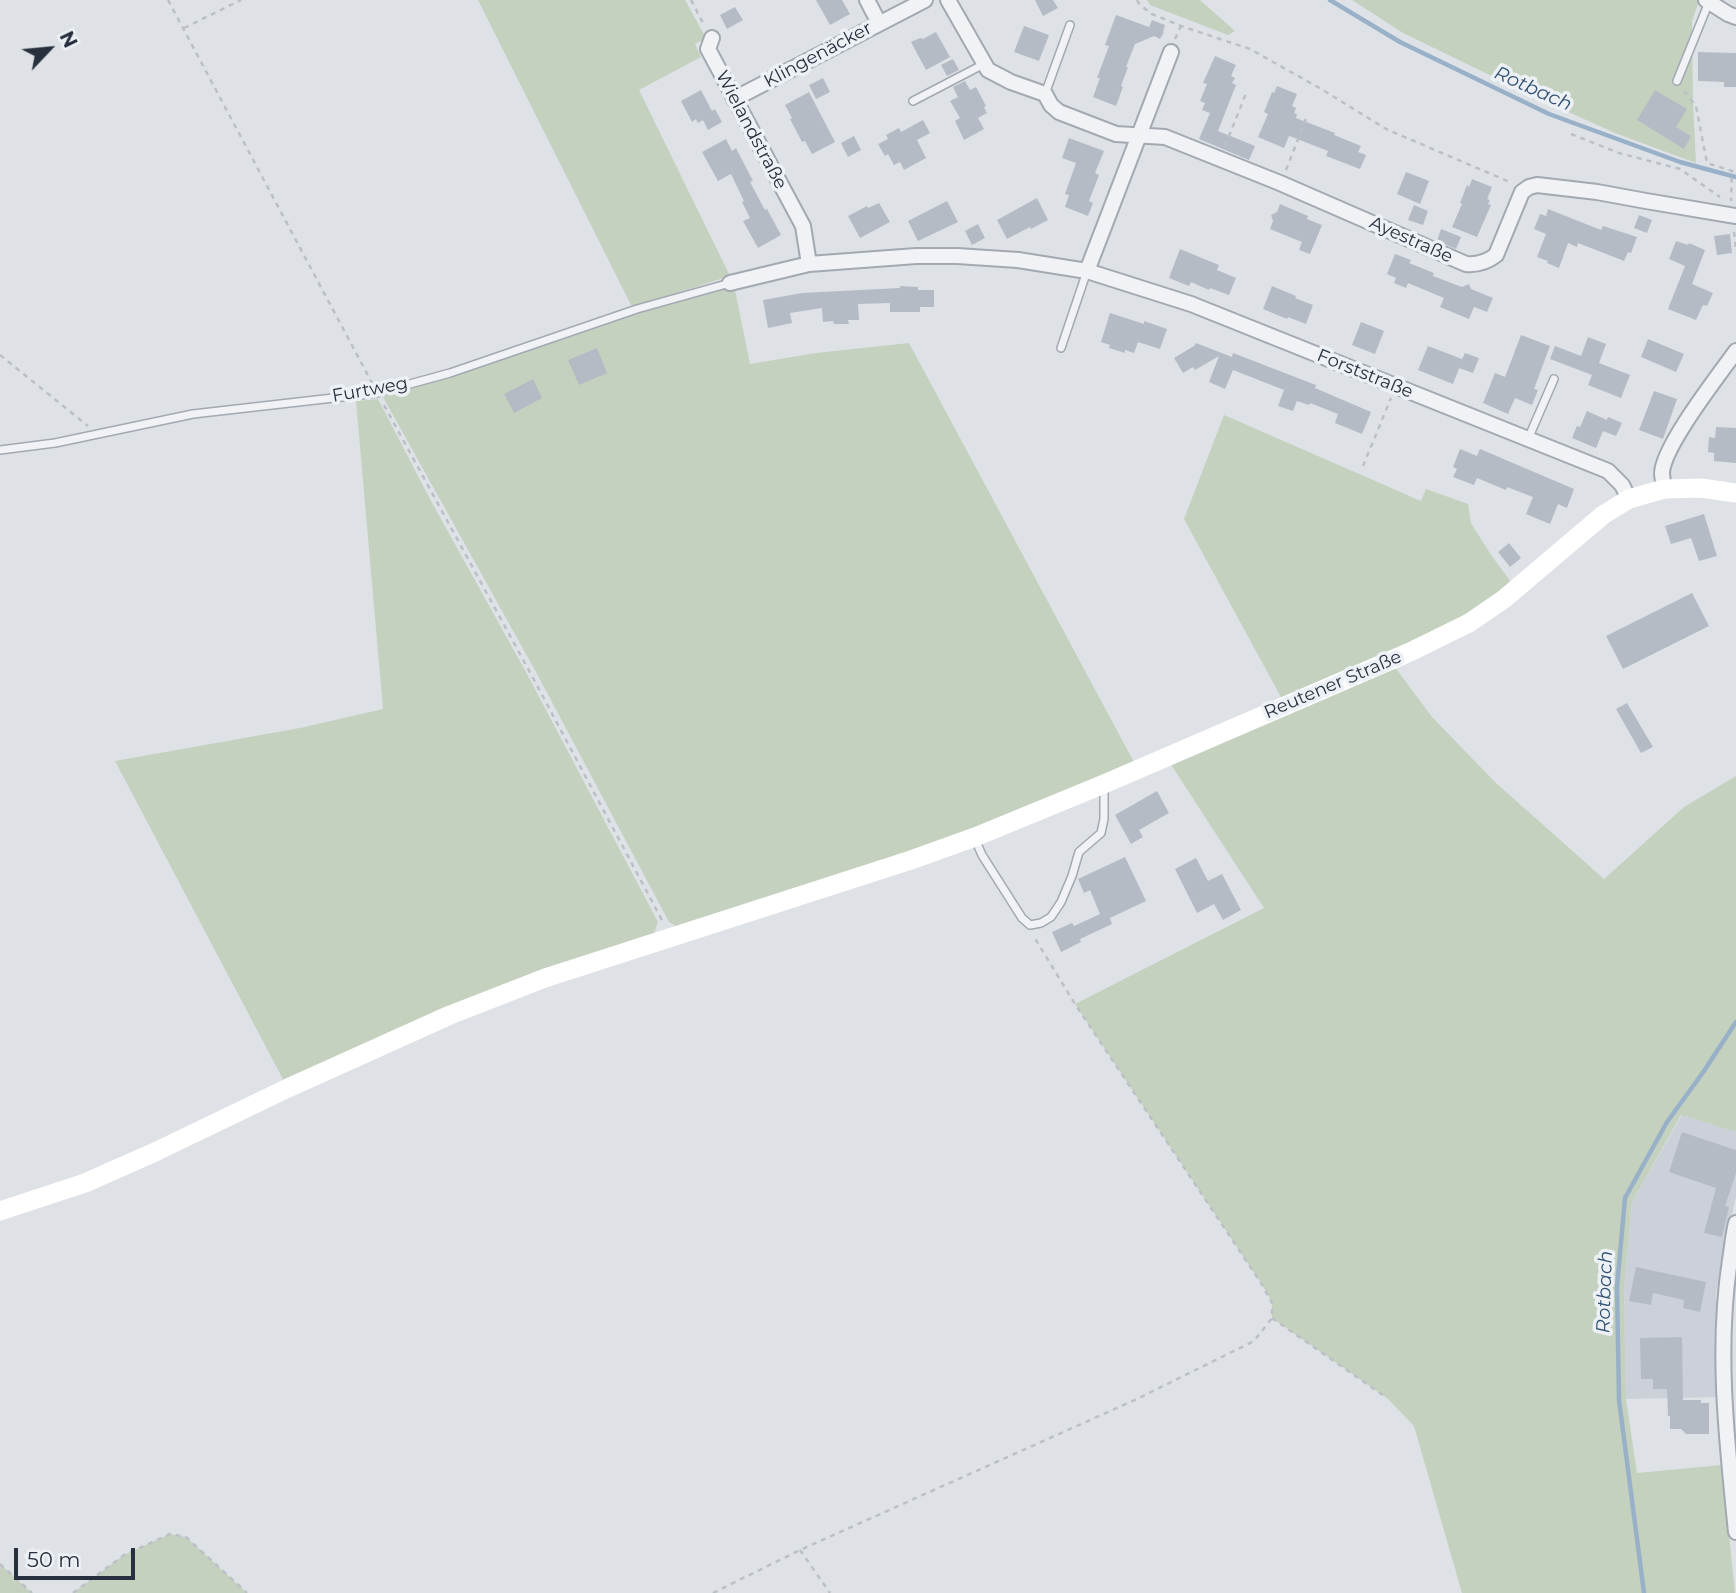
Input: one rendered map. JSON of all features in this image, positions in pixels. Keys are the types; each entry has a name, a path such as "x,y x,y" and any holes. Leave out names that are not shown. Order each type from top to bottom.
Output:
{"street":[{"name":"Klingenäcker","path":"734,99 879,23 867,0"},
{"path":"879,23 925,0"},
{"name":"Ayestraße","path":"948,0 984,64 993,73 1011,82 1045,94 1051,105 1059,111 1116,134 1165,137 1280,183 1466,264 1475,265 1496,254 1522,192"},
{"path":"1707,1 1736,17"},
{"name":"Wielandstraße","path":"712,38 708,49 803,226 809,264"},
{"path":"1087,271 1171,52"},
{"path":"1522,192 1537,185 1597,191 1646,201 1734,210"},
{"name":"Forststraße","path":"730,283 809,264 875,258 957,256 1018,260 1087,271 1191,304 1608,471 1622,485 1629,499"},
{"path":"1664,489 1662,473 1669,451 1736,351"},
{"name":"Reutener Straße","path":"0,1212 85,1183 450,1015 545,978 975,837 1410,652 1469,623 1513,592 1603,515 1629,499 1664,489 1701,488 1736,493"},
{"path":"1736,1223 1732,1272 1724,1296 1722,1350 1736,1532"}],"lane":[{"path":"1677,81 1707,1"},
{"path":"1045,94 1070,25"},
{"path":"913,101 984,64"},
{"path":"1061,348 1087,271"},
{"name":"Furtweg","path":"0,450 55,443 193,414 377,393 450,373 637,309 730,283"},
{"path":"1528,439 1553,379"},
{"path":"975,837 982,855 1022,918 1030,925 1041,923 1051,917 1061,902 1079,852 1101,833 1104,819 1104,784"}],"path":[{"path":"168,0 671,938"},
{"path":"183,28 241,0"},
{"path":"691,0 712,38"},
{"path":"1137,0 1152,14 1250,49 1386,129 1513,183 1522,192"},
{"path":"1177,36 1181,26"},
{"path":"1677,81 1696,106 1707,163 1732,171 1731,199"},
{"path":"1219,159 1247,91"},
{"path":"1289,163 1306,119"},
{"path":"1571,134 1619,153 1681,169 1734,210"},
{"path":"1733,231 1736,250"},
{"path":"0,355 98,434"},
{"path":"1363,466 1387,410"},
{"path":"713,1593 800,1550 1137,1399 1254,1340 1272,1318 1272,1303 1261,1283 1075,1004 1034,937 1030,925"},
{"path":"1272,1318 1387,1398"},
{"path":"73,1593 124,1555 170,1534 186,1537 247,1593"},
{"path":"800,1550 830,1593"},
{"path":"0,1564 32,1593"}],"shaded area":[{"path":"1682,1115 1736,1132 1736,1197 1716,1294 1719,1397 1626,1399 1624,1288 1632,1202"}],"green space":[{"path":"478,0 685,0 706,38 695,44 701,57 639,90 730,276 632,307"},
{"path":"1147,0 1200,0 1235,31 1228,35 1150,5"},
{"path":"1352,0 1698,0 1692,21 1696,163 1615,133 1535,97 1403,33"},
{"path":"734,285 750,364 816,353 909,343 1135,764 909,854 678,927 669,922 536,672 383,397 635,314"},
{"path":"378,399 658,922 653,936 285,1083 115,761 300,728 383,709 356,401"},
{"path":"1224,415 1421,501 1426,489 1468,504 1471,523 1511,582 1458,619 1430,634 1282,699 1184,519"},
{"path":"1394,666 1432,717 1496,783 1604,879 1684,807 1736,776 1736,1132 1681,1115 1632,1202 1624,1288 1626,1399 1637,1473 1722,1465 1735,1593 1462,1593 1414,1426 1387,1398 1272,1318 1272,1302 1261,1283 1075,1004 1264,908 1170,763"},
{"path":"170,1534 186,1537 247,1593 73,1593 124,1555"},
{"path":"0,1564 32,1593 0,1593"}],"building":[{"path":"816,0 842,0 850,14 830,25"},
{"path":"1035,0 1053,0 1058,8 1043,16"},
{"path":"735,7 743,20 727,29 720,15"},
{"path":"1116,15 1149,27 1152,20 1165,25 1160,39 1154,36 1135,44 1116,106 1093,97 1109,46 1105,45"},
{"path":"1024,26 1049,35 1039,61 1014,52"},
{"path":"936,32 950,57 926,70 911,42"},
{"path":"1698,52 1736,53 1736,87 1724,87 1724,82 1698,81"},
{"path":"1215,56 1236,65 1231,76 1235,78 1232,83 1236,85 1218,131 1255,146 1249,160 1199,139 1210,113 1202,110 1205,103 1200,101 1207,84 1203,83"},
{"path":"953,59 959,70 947,76 941,65"},
{"path":"823,78 830,92 816,99 809,85"},
{"path":"965,81 970,90 976,87 987,113 978,118 984,129 964,140 955,121 960,118 950,101 958,97 953,87"},
{"path":"1277,86 1297,94 1292,106 1296,108 1296,118 1361,146 1358,152 1366,155 1360,169 1326,156 1328,151 1289,136 1284,148 1258,137 1268,114 1264,112"},
{"path":"701,90 712,111 715,109 722,122 708,130 703,120 698,123 696,119 692,122 681,101"},
{"path":"1655,90 1687,109 1676,127 1691,136 1684,149 1637,120"},
{"path":"809,92 835,142 812,154 805,141 802,142 785,105"},
{"path":"923,120 930,133 917,140 926,158 904,170 900,162 894,165 878,144 888,139 886,135 899,128 901,132"},
{"path":"854,136 861,150 848,157 841,143"},
{"path":"1069,138 1104,151 1095,173 1099,175 1089,201 1093,203 1088,216 1065,207 1069,195 1065,194 1076,163 1062,158"},
{"path":"726,139 732,151 736,148 753,181 750,182 781,235 758,248 743,221 750,218 731,174 718,181 702,152"},
{"path":"1406,172 1429,181 1420,204 1397,194"},
{"path":"1472,179 1492,187 1487,199 1491,205 1477,237 1452,227 1467,185 1469,187"},
{"path":"1037,198 1048,220 1007,239 997,220"},
{"path":"947,201 958,222 918,241 908,221"},
{"path":"879,203 890,222 860,238 848,216"},
{"path":"1280,204 1322,225 1310,254 1299,250 1302,242 1270,229 1273,221 1271,215 1277,212"},
{"path":"1414,205 1428,211 1423,225 1408,220"},
{"path":"1548,209 1601,230 1603,226 1637,237 1631,253 1628,252 1624,261 1578,243 1577,247 1568,243 1559,268 1547,263 1548,261 1537,257 1546,234 1534,229 1540,214 1546,216"},
{"path":"1639,215 1652,220 1647,233 1634,228"},
{"path":"978,224 985,238 972,245 965,231"},
{"path":"1441,229 1461,237 1456,249 1437,241"},
{"path":"1730,234 1732,253 1717,255 1714,236"},
{"path":"1676,241 1705,250 1692,284 1713,293 1696,320 1668,309 1685,266 1669,259"},
{"path":"1180,249 1219,265 1217,270 1236,278 1229,295 1191,282 1189,286 1169,278"},
{"path":"1395,254 1434,273 1433,276 1462,287 1469,284 1471,289 1493,298 1487,312 1474,307 1469,319 1440,307 1444,298 1408,283 1406,288 1394,283 1396,278 1387,274"},
{"path":"900,286 934,290 934,307 920,307 920,312 890,312 890,303 858,304 859,320 848,320 849,324 823,322 822,308 790,313 792,323 768,328 763,300 802,293"},
{"path":"1272,286 1313,305 1306,324 1263,309"},
{"path":"1110,313 1167,329 1160,349 1138,342 1134,353 1109,348 1110,345 1101,342"},
{"path":"1361,322 1384,331 1375,354 1352,345"},
{"path":"1521,335 1550,346 1534,389 1538,390 1532,405 1515,398 1508,414 1483,403 1495,373 1505,377"},
{"path":"1588,337 1606,344 1599,363 1630,375 1621,398 1588,385 1592,375 1550,359 1555,346 1581,356"},
{"path":"1648,339 1684,354 1676,372 1641,357"},
{"path":"1196,343 1232,357 1233,353 1316,385 1315,388 1371,412 1362,434 1335,423 1338,414 1310,403 1309,405 1297,401 1293,411 1278,406 1284,390 1233,370 1225,389 1209,382 1219,356 1195,370 1193,367 1183,373 1174,358"},
{"path":"1428,346 1462,359 1465,353 1479,358 1473,373 1459,368 1453,384 1418,370"},
{"path":"597,348 607,373 579,385 568,360"},
{"path":"533,379 542,398 514,413 504,394"},
{"path":"1654,391 1677,399 1663,439 1639,430"},
{"path":"1587,411 1622,423 1616,436 1603,431 1596,448 1572,438"},
{"path":"1716,427 1736,428 1736,463 1714,461 1714,453 1708,452 1709,437 1715,438"},
{"path":"1460,449 1477,456 1480,449 1574,489 1567,508 1558,504 1550,524 1526,514 1533,497 1477,478 1474,485 1453,477 1457,469 1453,467"},
{"path":"1704,514 1717,556 1699,561 1691,538 1671,544 1665,526"},
{"path":"1509,543 1521,558 1510,567 1498,552"},
{"path":"1692,593 1709,626 1623,669 1606,636"},
{"path":"1627,703 1653,747 1641,753 1616,709"},
{"path":"1157,791 1169,813 1139,830 1143,837 1131,844 1115,815"},
{"path":"1125,857 1146,901 1110,918 1112,924 1080,939 1081,942 1061,952 1052,932 1072,923 1074,926 1100,914 1090,890 1084,893 1078,879"},
{"path":"1196,858 1208,881 1222,874 1241,910 1223,920 1214,904 1197,913 1175,869"},
{"path":"1682,1132 1736,1150 1736,1173 1725,1206 1729,1207 1722,1237 1704,1233 1716,1188 1669,1172"},
{"path":"1636,1267 1706,1282 1700,1312 1683,1308 1684,1300 1653,1293 1651,1305 1629,1301"},
{"path":"1682,1337 1683,1400 1709,1403 1709,1434 1686,1434 1681,1429 1670,1429 1667,1389 1653,1389 1653,1379 1641,1379 1640,1338"}],"waterway":[{"name":"Rotbach","path":"1330,0 1400,42 1549,114 1680,162 1736,177"},
{"name":"Rotbach","path":"1644,1593 1619,1400 1617,1287 1625,1198 1667,1122 1736,1022"}]}
